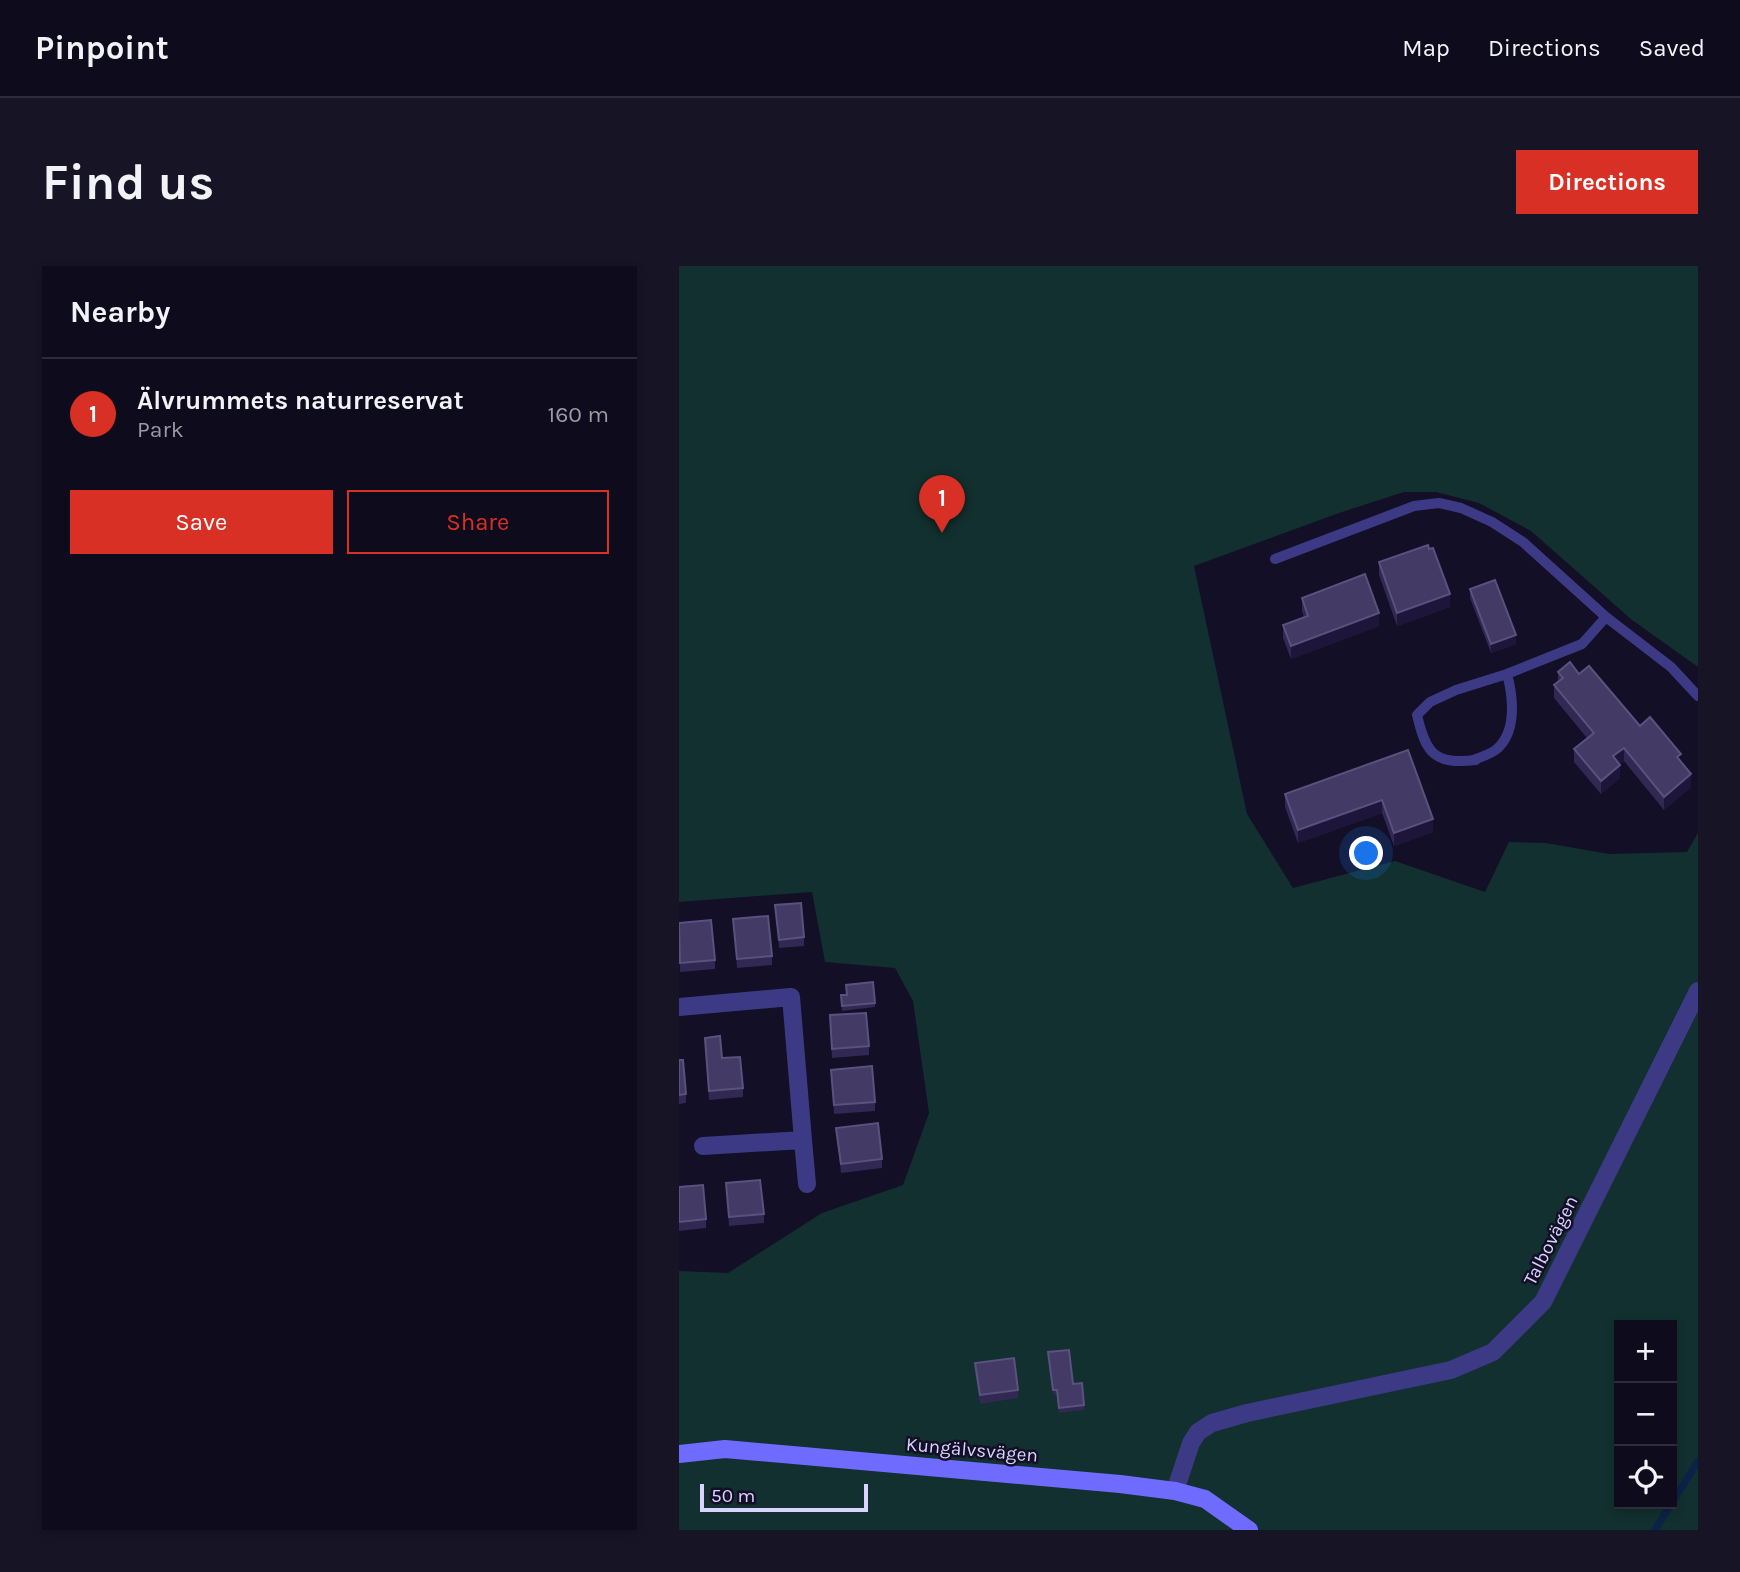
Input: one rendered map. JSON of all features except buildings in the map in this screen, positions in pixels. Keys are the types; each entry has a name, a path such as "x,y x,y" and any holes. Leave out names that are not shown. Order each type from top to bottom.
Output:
{"street":[{"name":"Talbovägen","path":"1175,1491 1191,1443 1198,1432 1212,1423 1247,1413 1451,1370 1493,1352 1543,1302 1698,991"},
{"path":"679,1007 791,997 807,1184"},
{"path":"703,1146 803,1140"},
{"name":"Kungälvsvägen","path":"679,1454 725,1449 1120,1483 1175,1491 1205,1499 1249,1530"}],"lane":[{"path":"1275,559 1414,506 1439,503 1461,508 1492,522 1523,542 1606,617 1671,667 1698,696"},
{"path":"1507,674 1513,707 1507,733 1499,748 1475,760 1456,763 1436,756 1423,740 1417,715 1430,702 1582,644 1606,617"}],"green space":[{"path":"679,266 1698,266 1698,667 1632,620 1531,531 1479,503 1436,492 1404,492 1194,566 1247,814 1293,888 1395,861 1485,892 1509,842 1546,843 1609,854 1687,852 1698,833 1698,1530 679,1530 679,1271 728,1273 822,1213 903,1185 929,1113 913,1001 895,968 825,962 812,892 679,902"}],"waterway":[{"path":"1677,1495 1698,1461"},
{"path":"1655,1530 1668,1509"}],"place":[{"name":"Älvrummets naturreservat","path":"942,533"}]}
